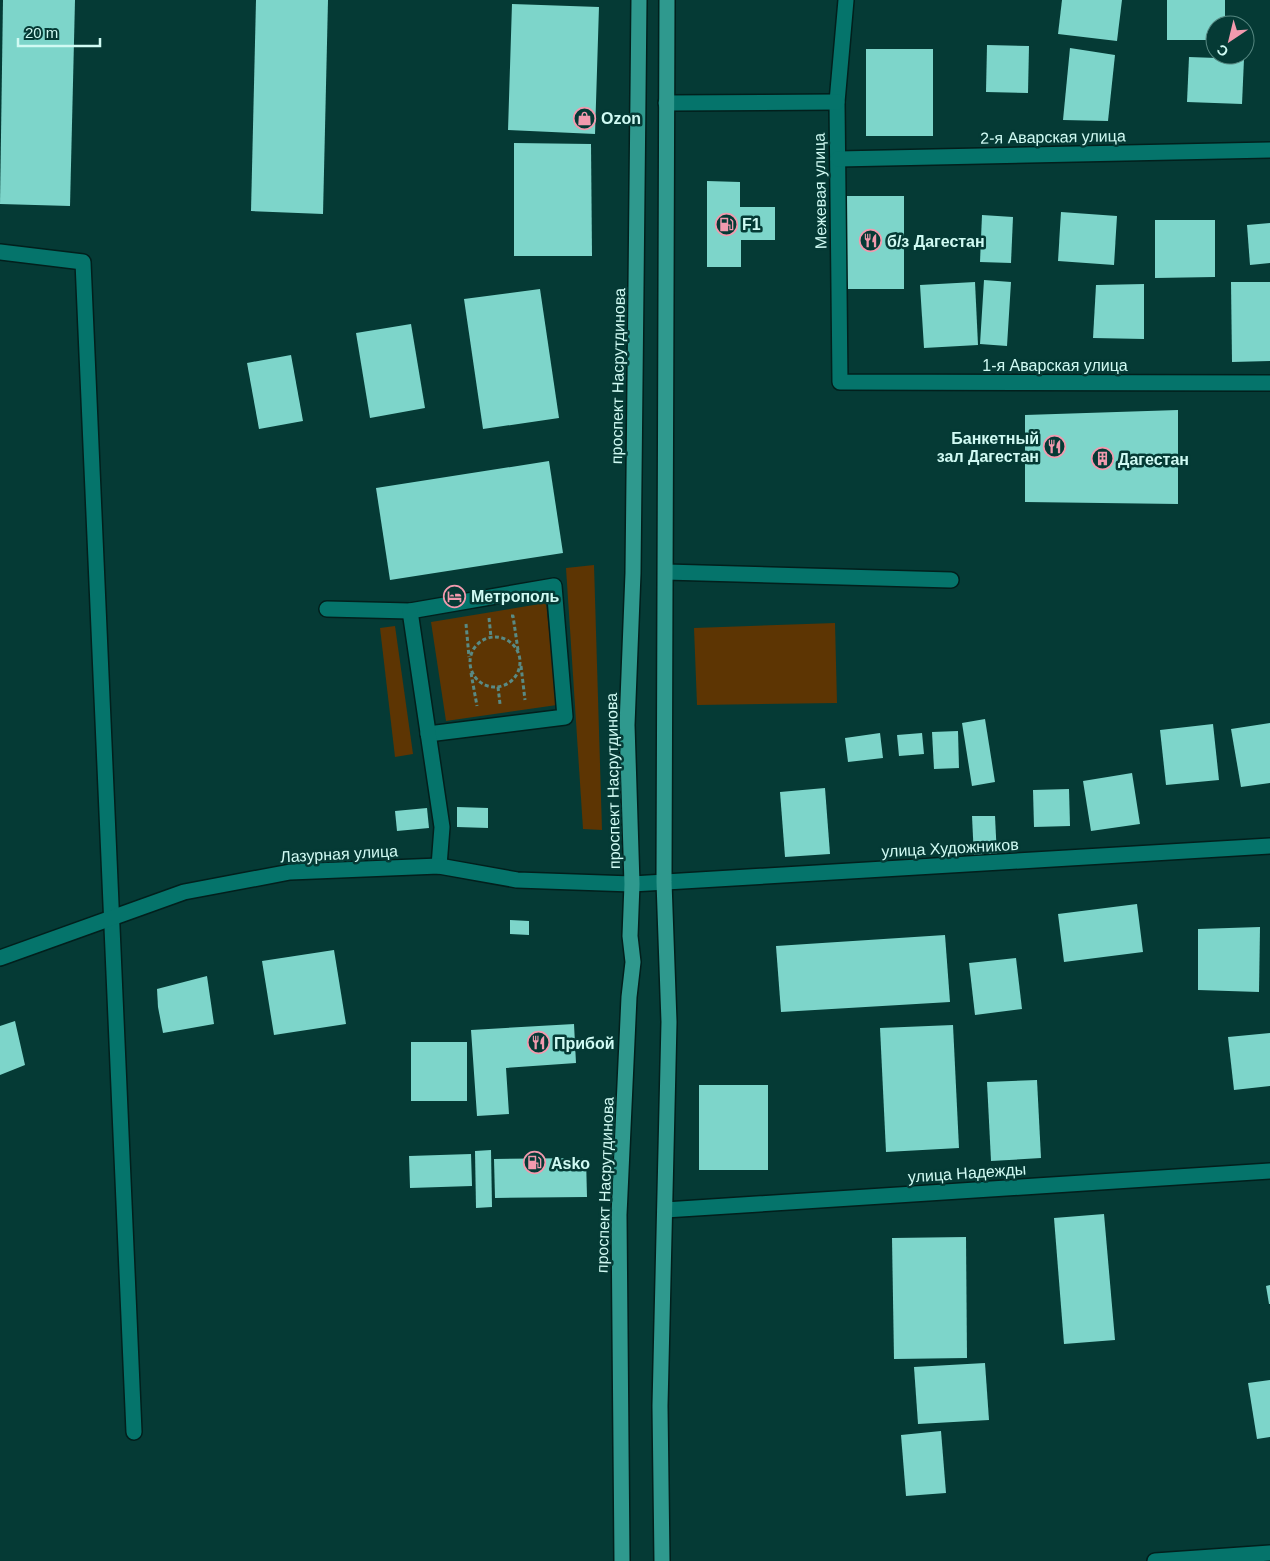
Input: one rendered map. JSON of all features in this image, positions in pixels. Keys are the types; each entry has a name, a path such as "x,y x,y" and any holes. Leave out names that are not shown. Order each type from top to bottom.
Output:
{"main road":[{"name":"проспект Насрутдинова","path":"622,1561 619,1215 632,962 630,936 632,884 627,725 633,573 639,0"},
{"path":"662,1561 660,1406 669,1022 664,882 667,0"}],"street":[{"name":"Межевая улица","path":"840,382 837,102 846,0"},
{"path":"666,103 837,102"},
{"name":"2-я Аварская улица","path":"838,159 1270,150"},
{"path":"0,252 83,262 134,1432"},
{"name":"1-я Аварская улица","path":"840,382 1270,383"},
{"path":"666,572 951,580"},
{"path":"327,609 410,611 554,586 565,716 428,734"},
{"path":"410,611 442,827 439,866"},
{"name":"улица Художников","path":"632,884 1270,846"},
{"name":"Лазурная улица","path":"0,958 184,892 290,872 439,866 517,880 632,884"},
{"name":"улица Надежды","path":"666,1210 1270,1171"},
{"path":"1155,1561 1203,1560 1270,1553"}],"path":[{"path":"505,617 513,616 521,662 525,704"},
{"path":"481,620 497,618"},
{"path":"473,622 465,624 478,710"},
{"path":"470,659 473,649 479,642 497,636 506,639 514,645 519,653"},
{"path":"471,670 476,679 485,686 495,688 506,685 514,680 519,672 521,662"}],"shaded area":[{"path":"594,565 602,830 583,829 566,568"},
{"path":"546,603 557,705 446,721 431,622"},
{"path":"835,623 837,703 697,705 694,628"},
{"path":"395,626 413,754 395,757 380,628"}],"building":[{"path":"3,0 75,0 70,206 0,204"},
{"path":"256,0 328,0 323,214 251,211"},
{"path":"1062,0 1122,0 1117,41 1058,34"},
{"path":"1167,0 1225,0 1225,15 1205,15 1205,40 1167,40"},
{"path":"512,4 599,7 595,134 508,130"},
{"path":"987,45 1029,46 1028,93 986,92"},
{"path":"1070,48 1115,55 1108,121 1063,120"},
{"path":"866,49 933,49 933,136 866,136"},
{"path":"1189,57 1205,58 1205,65 1244,65 1242,104 1187,102"},
{"path":"514,143 591,144 592,256 514,256"},
{"path":"707,181 740,182 740,207 775,207 775,240 741,240 741,267 707,267"},
{"path":"846,196 904,196 904,289 846,289"},
{"path":"1061,212 1117,216 1114,265 1058,261"},
{"path":"982,215 1013,217 1011,263 980,262"},
{"path":"1155,220 1215,220 1215,277 1155,278"},
{"path":"1270,223 1270,263 1250,265 1247,225"},
{"path":"984,280 1011,282 1007,346 980,344"},
{"path":"975,282 978,345 924,348 920,285"},
{"path":"1231,282 1270,282 1270,361 1232,362"},
{"path":"1144,284 1144,339 1093,338 1096,285"},
{"path":"540,289 559,418 483,429 464,299"},
{"path":"411,324 425,408 370,418 356,333"},
{"path":"291,355 303,421 259,429 247,363"},
{"name":"Дагестан","path":"1178,410 1178,504 1025,502 1025,415"},
{"path":"549,461 563,553 390,580 376,488"},
{"path":"985,719 995,782 972,786 962,723"},
{"path":"1270,723 1270,783 1241,787 1231,729"},
{"path":"1213,724 1219,780 1166,785 1160,730"},
{"path":"958,731 959,768 934,769 932,732"},
{"path":"880,733 883,758 848,762 845,738"},
{"path":"922,733 924,754 899,756 897,735"},
{"path":"1132,773 1140,824 1091,831 1083,781"},
{"path":"825,788 830,854 785,857 780,792"},
{"path":"1069,789 1070,826 1034,827 1033,790"},
{"path":"457,807 488,808 488,828 457,827"},
{"path":"427,808 429,828 397,831 395,811"},
{"path":"972,816 995,816 997,857 974,858"},
{"path":"1137,904 1143,952 1064,962 1058,914"},
{"path":"510,920 529,921 529,935 510,934"},
{"path":"1260,927 1259,992 1198,990 1198,929"},
{"path":"945,935 950,1002 781,1012 776,946"},
{"path":"334,950 346,1024 274,1035 262,961"},
{"path":"1016,958 1022,1009 975,1015 969,963"},
{"path":"207,976 214,1024 163,1033 157,989"},
{"path":"15,1021 25,1065 0,1075 0,1026"},
{"path":"574,1024 576,1063 506,1068 509,1114 477,1116 471,1030"},
{"path":"953,1025 959,1148 886,1152 880,1028"},
{"path":"1270,1033 1270,1086 1234,1090 1228,1037"},
{"path":"411,1042 467,1042 467,1101 411,1101"},
{"path":"1037,1080 1041,1158 991,1161 987,1082"},
{"path":"699,1085 768,1085 768,1170 699,1170"},
{"path":"491,1150 492,1207 476,1208 475,1151"},
{"path":"471,1154 472,1186 410,1188 409,1156"},
{"path":"586,1158 587,1197 495,1198 494,1159"},
{"path":"1104,1214 1115,1340 1064,1344 1054,1218"},
{"path":"966,1237 967,1358 894,1359 892,1238"},
{"path":"1270,1285 1270,1304 1269,1304 1266,1286"},
{"path":"985,1363 989,1420 918,1424 914,1367"},
{"path":"1270,1380 1270,1437 1257,1439 1248,1383"},
{"path":"941,1431 946,1493 906,1496 901,1435"}],"place":[{"name":"Ozon","path":"585,118"},
{"name":"F1","path":"726,224"},
{"name":"б/з Дагестан","path":"871,241"},
{"name":"Банкетный зал Дагестан","path":"1055,447"},
{"name":"Дагестан","path":"1102,459"},
{"name":"Метрополь","path":"455,596"},
{"name":"Прибой","path":"538,1043"},
{"name":"Asko","path":"535,1163"}]}
